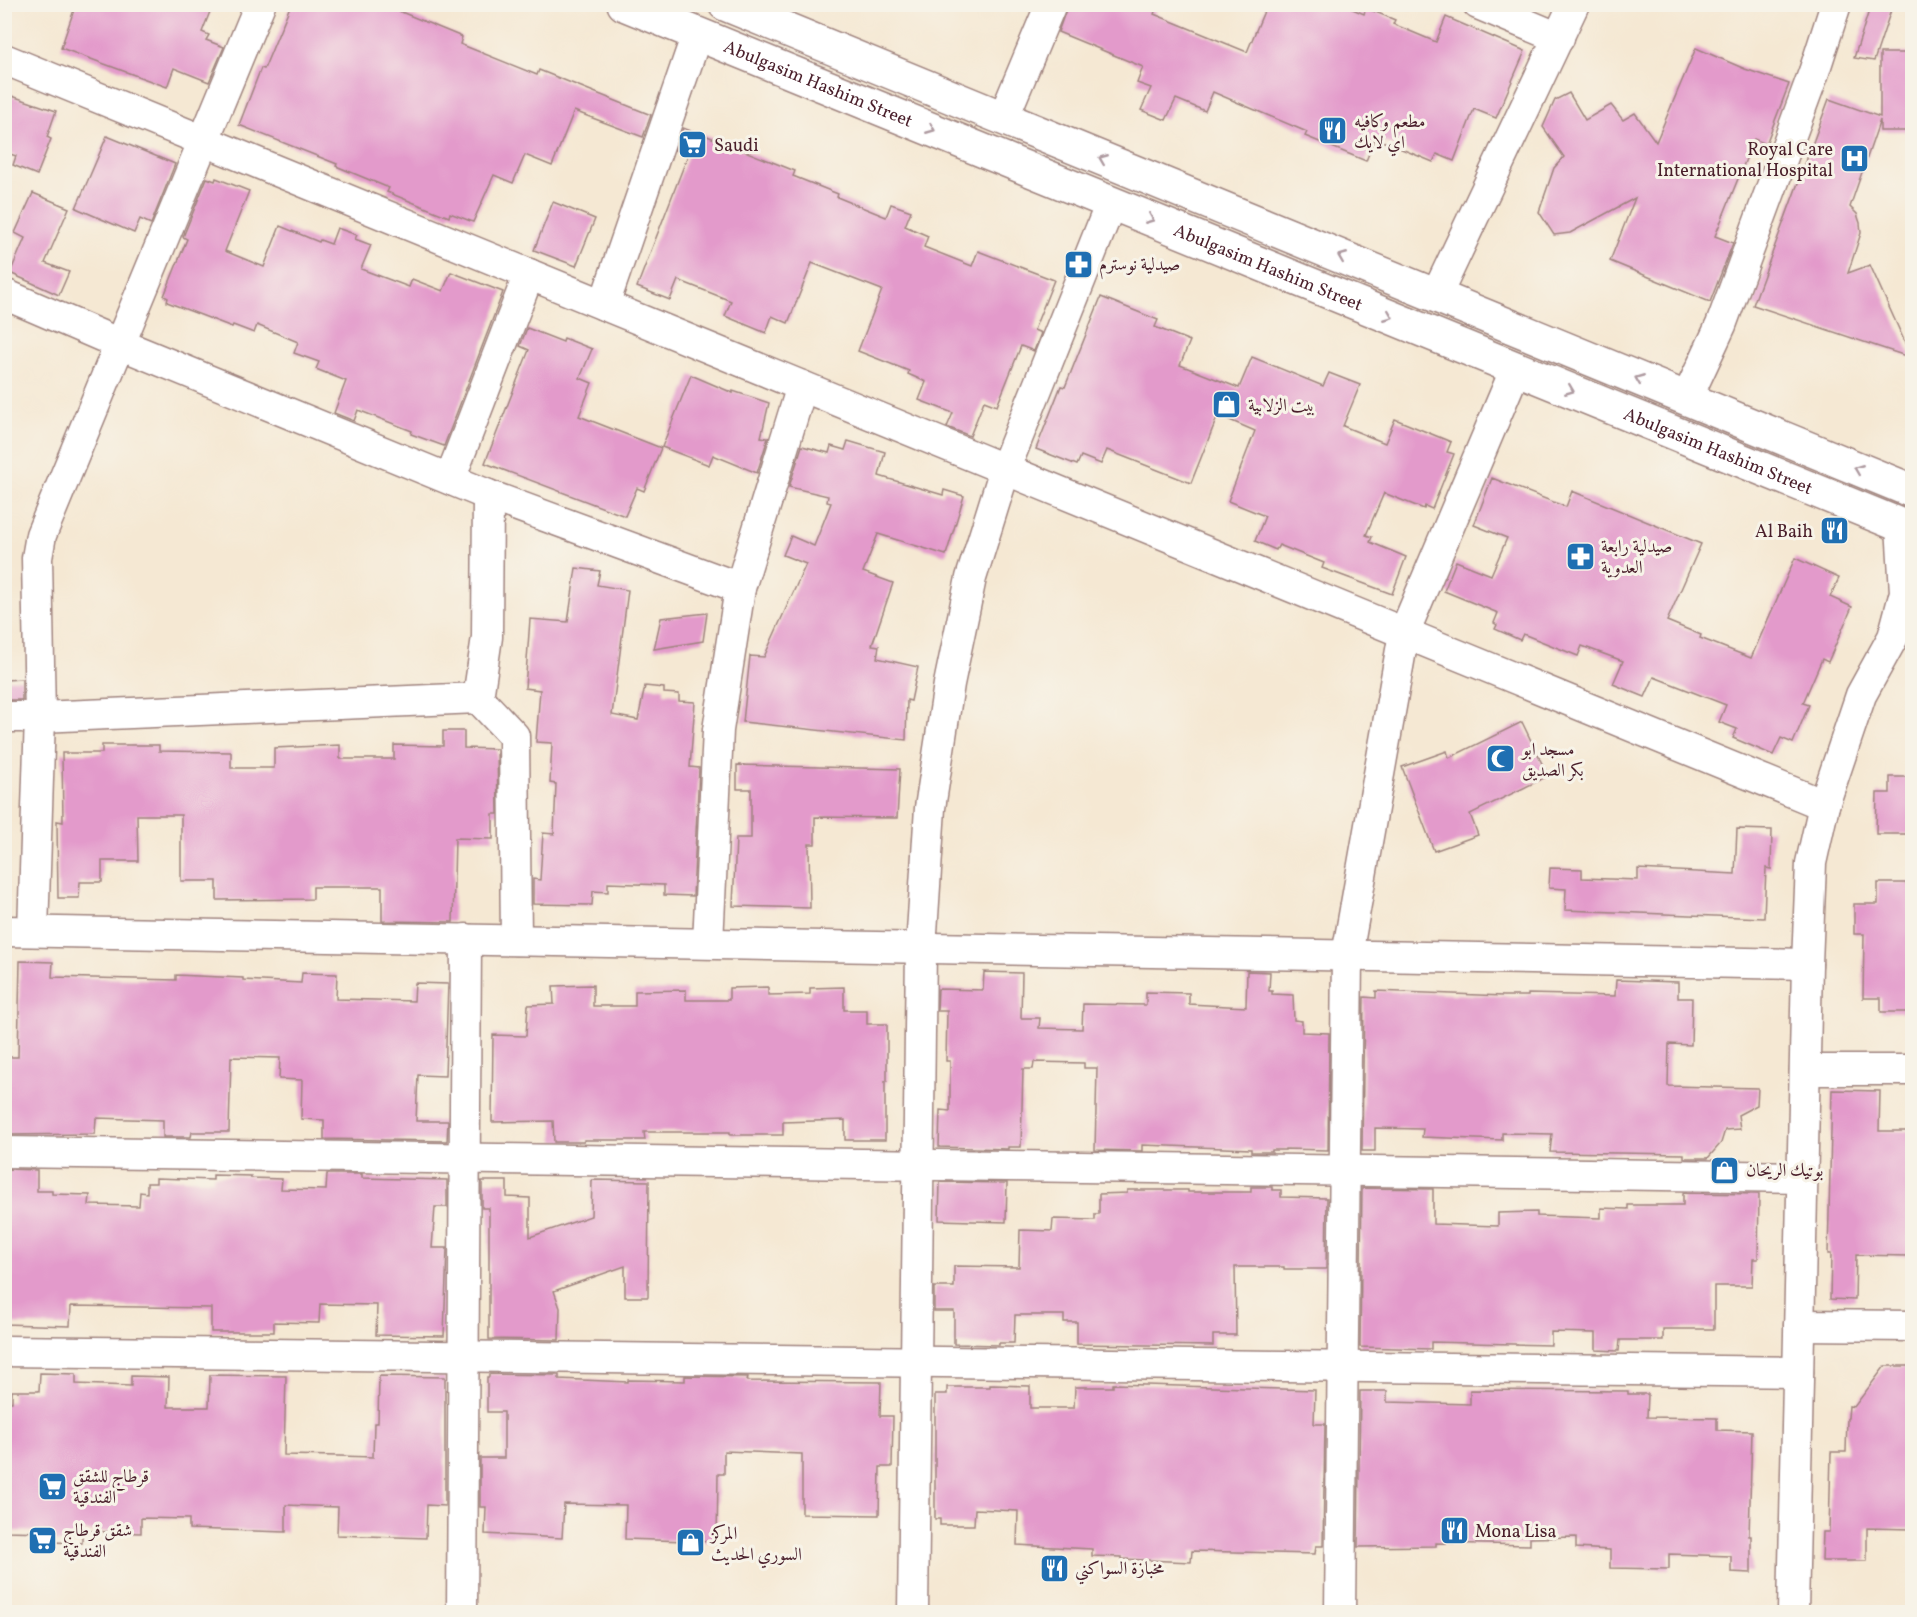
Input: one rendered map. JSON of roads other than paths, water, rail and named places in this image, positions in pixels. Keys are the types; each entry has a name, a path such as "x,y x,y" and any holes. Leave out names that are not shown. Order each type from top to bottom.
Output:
{"main road":[{"name":"Abulgasim Hashim Street","path":"624,4 1907,527"},
{"name":"Abulgasim Hashim Street","path":"725,4 1912,491"}],"street":[{"path":"260,4 41,535 37,558 40,717 19,931 1807,964"},
{"path":"1003,119 1051,4"},
{"path":"1478,4 1559,38"},
{"path":"1436,296 1574,4"},
{"path":"1687,398 1721,325 1814,72 1836,4"},
{"path":"604,305 697,34"},
{"path":"4,59 1824,805"},
{"path":"913,1612 921,948 930,808 970,578 1005,469 1111,203"},
{"path":"450,479 529,274"},
{"path":"4,294 488,495 740,588"},
{"path":"1340,1612 1347,955 1404,633 1516,368"},
{"path":"708,944 718,730 740,588 802,386"},
{"path":"478,698 487,637 488,495"},
{"path":"1793,1612 1811,863 1824,805 1861,695 1893,638 1905,592 1907,527"},
{"path":"4,717 478,698 514,736 516,940"},
{"path":"462,1612 466,939"},
{"path":"1805,1070 1912,1070"},
{"path":"4,1152 1803,1177"},
{"path":"1799,1324 1912,1326"},
{"path":"4,1351 1798,1372"}],"place":[{"name":"مطعم وكافيه اي لايك","path":"1333,131"},
{"name":"Saudi","path":"693,145"},
{"name":"Royal Care International Hospital","path":"1854,159"},
{"name":"صيدلية نوسترم","path":"1078,264"},
{"name":"بيت الزلابية","path":"1227,405"},
{"name":"Al Baih","path":"1834,531"},
{"name":"صيدلية رابعة العدوية","path":"1580,556"},
{"name":"مسجد ابو بكر الصديق","path":"1501,759"},
{"name":"بوتيك الريحان","path":"1725,1170"},
{"name":"قرطاج للشقق الفندقية","path":"52,1486"},
{"name":"Mona Lisa","path":"1454,1531"},
{"name":"شقق قرطاج الفندقية","path":"42,1540"},
{"name":"المركز السوري الحديث","path":"690,1543"},
{"name":"مخبازة السواكني","path":"1054,1568"}]}
